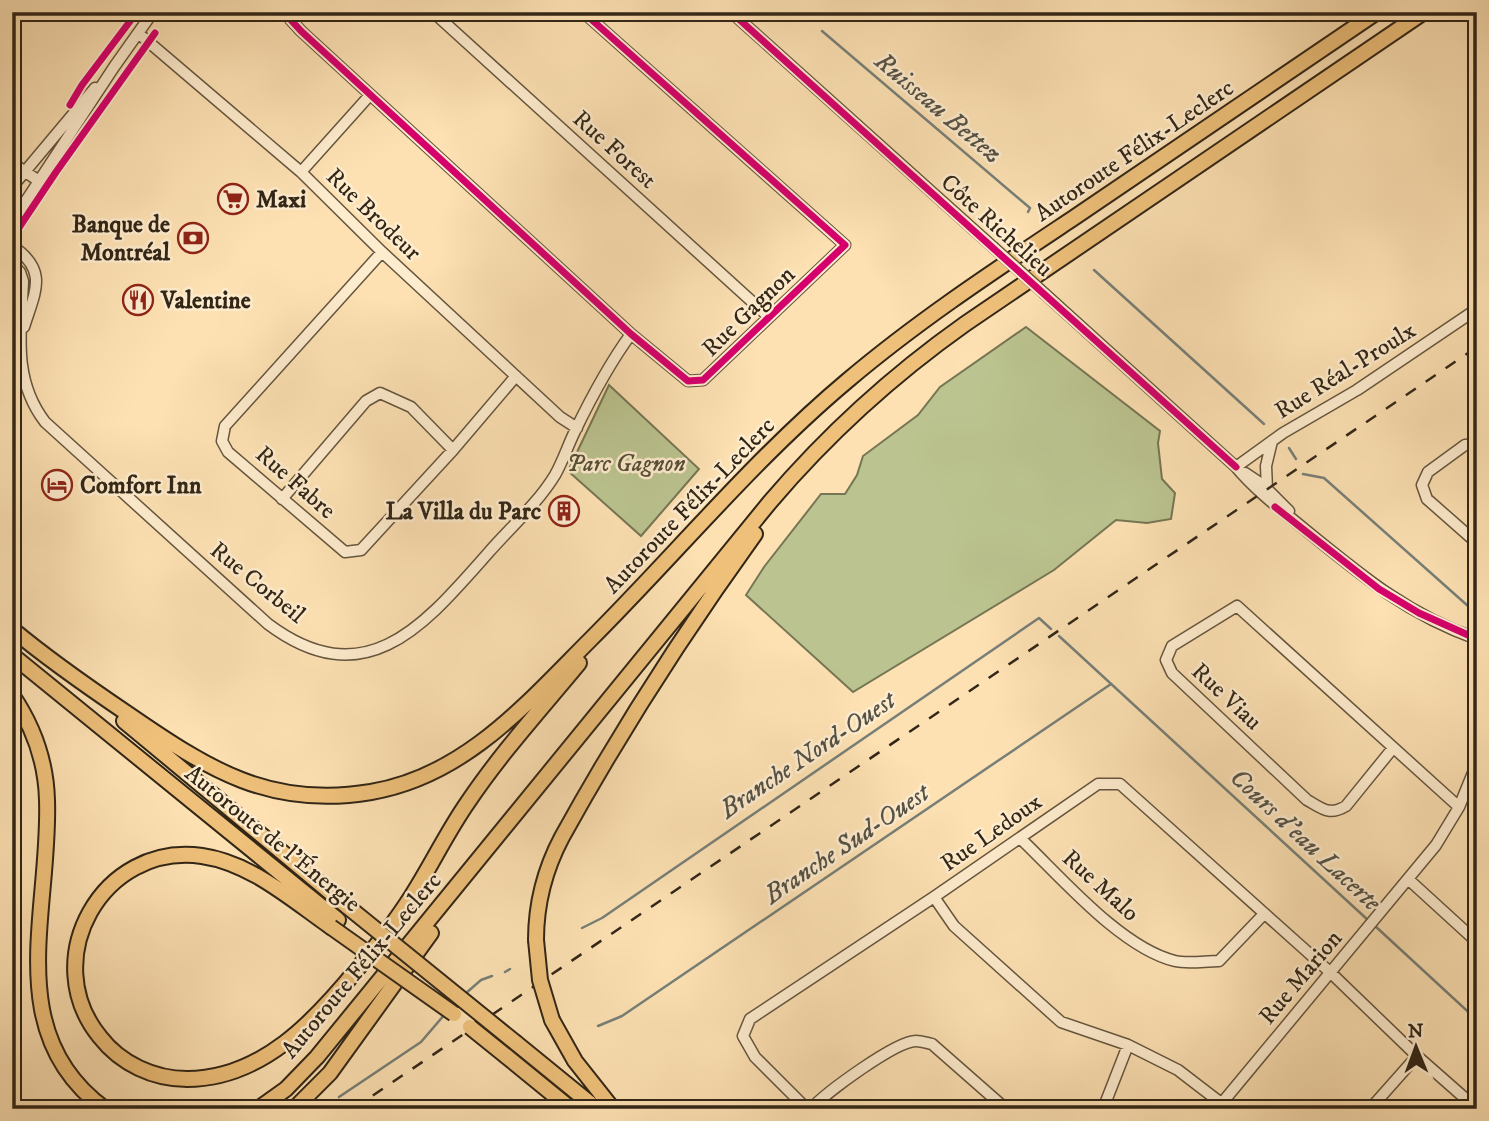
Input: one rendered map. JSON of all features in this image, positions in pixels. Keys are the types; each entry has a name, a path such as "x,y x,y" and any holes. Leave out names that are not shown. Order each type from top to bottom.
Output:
{"highway":[{"name":"Autoroute Félix-Leclerc","path":"12,629 50,660 173,746 219,772 254,785 291,794 345,795 381,790 434,772 467,754 518,712 623,607 750,470 824,400 889,347 961,294 1377,12"},
{"name":"Autoroute Félix-Leclerc","path":"258,1109 286,1089 310,1065 748,528 809,459 870,400 944,339 1424,12"},
{"path":"613,1109 575,1061 552,1020 539,974 536,940 541,889 551,860 567,828 648,693 703,606 809,459"},
{"path":"571,1109 454,1014 335,924 232,864 194,855 164,857 142,864 123,875 96,902 84,922 77,944 75,967 78,992 88,1018 104,1043 130,1063 160,1076 192,1079 226,1073 255,1062 284,1044 330,1002 386,933 412,897 470,798 623,607"},
{"name":"Autoroute de l'Énergie","path":"12,655 335,924"},
{"name":"Autoroute de l'Énergie","path":"50,660 597,1109"},
{"path":"12,695 36,741 47,792 47,835 30,962 35,1013 45,1040 62,1070 82,1092 105,1109"},
{"path":"293,1109 318,1087 336,1065 391,985 568,750"}],"street":[{"path":"12,222 114,66 153,12"},
{"name":"Rue Forest","path":"433,12 769,317"},
{"name":"Rue Gagnon","path":"292,16 370,96 631,334 688,381 703,380 845,245 583,12"},
{"name":"Côte Richelieu","path":"731,12 1236,467 1260,494 1379,590 1419,613 1477,639"},
{"name":"Rue Brodeur","path":"138,33 301,172 382,253 560,417 577,428"},
{"path":"12,187 114,66"},
{"path":"301,172 370,96"},
{"path":"12,163 39,181"},
{"name":"Rue Corbeil","path":"12,246 30,260 37,276 20,341"},
{"name":"Rue Fabre","path":"382,253 225,426 222,441 228,452 345,552 361,550 453,450 516,376"},
{"name":"Rue Corbeil","path":"12,264 19,269 23,281 20,341 25,385 36,408 52,429 268,624 302,644 339,654 367,652 388,645 414,630 436,611 548,485 612,361 631,334"},
{"name":"Rue Réal-Proulx","path":"1236,467 1477,309"},
{"path":"282,499 366,401 380,393 411,407 453,450"},
{"path":"1267,489 1266,466 1272,441"},
{"path":"1477,444 1465,445 1437,465 1428,472 1422,485 1427,499 1477,543"},
{"name":"Côte Richelieu","path":"1236,467 1267,489 1303,528"},
{"name":"Rue Viau","path":"1393,748 1346,806 1336,811 1325,810 1307,800 1200,700 1172,673 1166,660 1172,646 1237,606 1459,807"},
{"name":"Rue Marion","path":"1219,1106 1436,845 1459,807 1477,763"},
{"name":"Rue Ledoux","path":"809,1109 755,1057 743,1036 750,1019 1098,784 1120,784 1331,973 1467,1100 1472,1109"},
{"name":"Rue Malo","path":"1020,838 1112,927 1134,943 1176,961 1219,961 1264,914"},
{"path":"1408,879 1477,942"},
{"path":"934,897 954,926 1061,1022 1128,1045 1178,1070 1219,1106"},
{"path":"809,1109 822,1097 899,1045 916,1041 932,1044 1006,1109"},
{"path":"1103,1109 1128,1045"},
{"path":"1370,1109 1417,1056"}],"green space":[{"path":"1026,327 1160,431 1158,443 1162,479 1175,493 1171,519 1147,523 1116,520 1054,570 853,692 746,595 764,567 821,494 845,494 857,475 863,456 918,415 940,387"},
{"name":"Parc Gagnon","path":"609,385 699,469 641,536 568,471"}],"waterway":[{"name":"Ruisseau Bettez","path":"822,31 1030,208 1028,212"},
{"name":"Ruisseau Bettez","path":"1094,270 1264,424"},
{"name":"Ruisseau Bettez","path":"1289,448 1296,459"},
{"name":"Ruisseau Bettez","path":"1303,474 1324,478 1477,614"},
{"name":"Branche Nord-Ouest","path":"582,928 602,918 1039,618 1051,629"},
{"name":"Cours d'eau Lacerte","path":"1059,636 1369,921"},
{"name":"Branche Sud-Ouest","path":"598,1026 622,1016 1111,684"},
{"name":"Cours d'eau Lacerte","path":"1374,925 1477,1020"},
{"name":"Branche Nord-Ouest","path":"505,972 510,969"},
{"name":"Branche Nord-Ouest","path":"465,994 481,980 492,976"},
{"name":"Branche Nord-Ouest","path":"339,1097 421,1042 445,1014"},
{"name":"Branche Sud-Ouest","path":"482,1109 495,1101"}],"railway":[{"path":"353,1109 1477,347"}],"cycle path":[{"path":"70,105 137,12"},
{"path":"294,12 290,19 301,31 631,334 688,381 703,380 845,245 583,12"},
{"path":"731,12 1236,467"},
{"path":"12,238 155,33"},
{"path":"1275,507 1379,589 1419,613 1477,639"}],"place":[{"name":"Maxi","path":"233,199"},
{"name":"Banque de Montréal","path":"193,238"},
{"name":"Valentine","path":"138,300"},
{"name":"Comfort Inn","path":"57,485"},
{"name":"La Villa du Parc","path":"564,511"}]}
